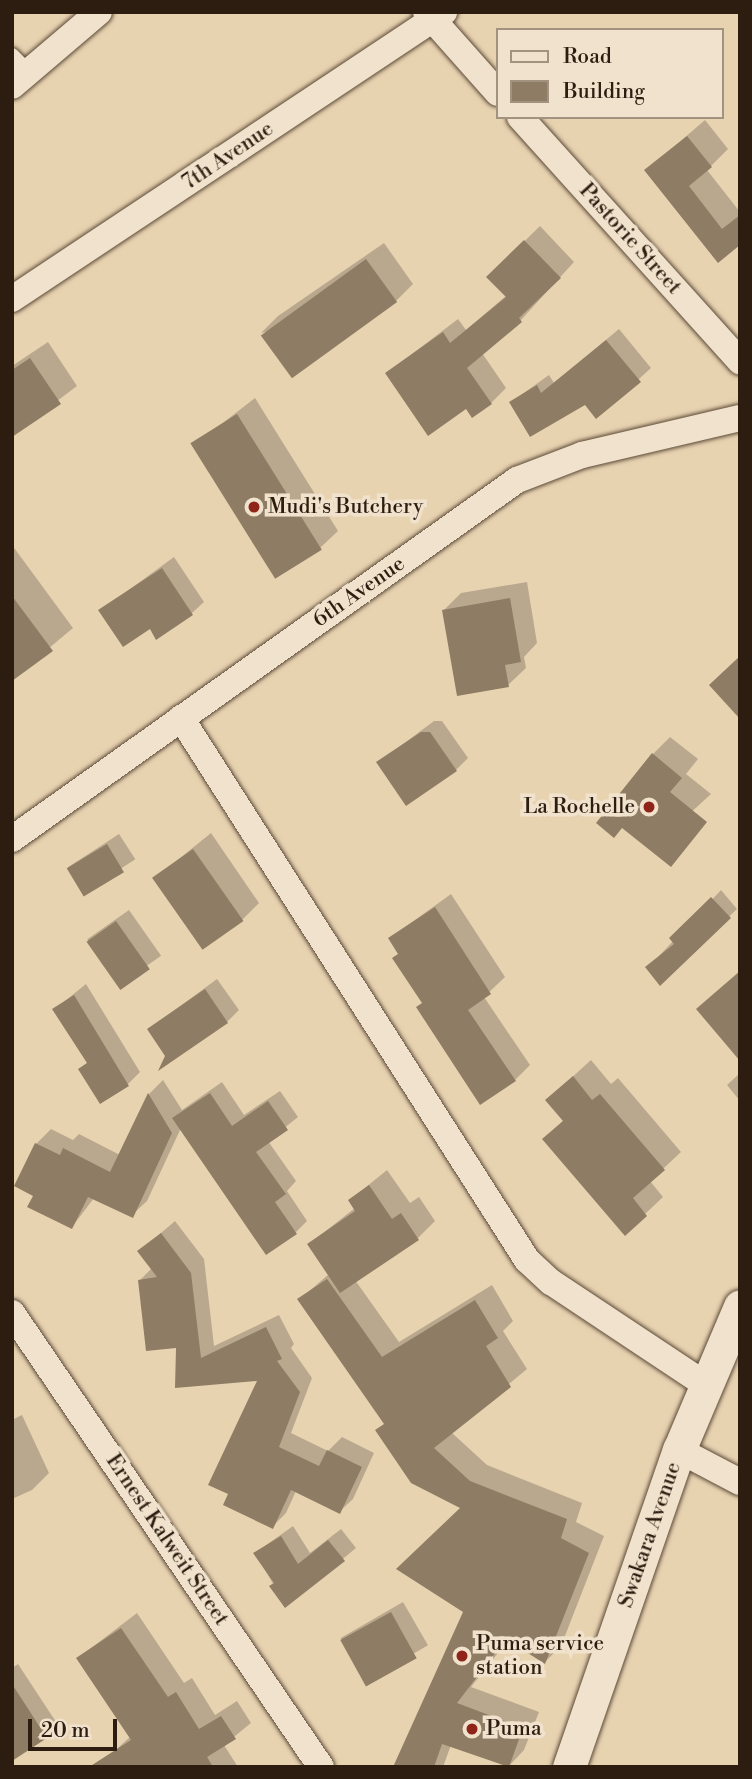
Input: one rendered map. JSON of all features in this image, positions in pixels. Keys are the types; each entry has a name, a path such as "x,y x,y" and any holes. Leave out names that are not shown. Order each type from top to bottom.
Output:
{"street":[{"path":"18,71 99,12"},
{"path":"434,15 496,91"},
{"name":"7th Avenue","path":"12,299 434,15"},
{"name":"Pastorie Street","path":"522,119 740,361"},
{"name":"6th Avenue","path":"12,839 517,480 582,455 740,418"},
{"path":"181,718 527,1260 551,1282 706,1385"},
{"name":"Swakara Avenue","path":"569,1767 679,1450 740,1306"},
{"name":"Ernest Kalweit Street","path":"12,1313 321,1767"},
{"path":"679,1450 740,1482"}],"building":[{"path":"687,136 712,167 689,186 722,229 740,215 740,245 718,263 644,170"},
{"path":"524,240 561,278 519,318 522,322 467,368 492,404 472,418 466,409 428,436 385,373 443,332 450,343 506,297 486,277"},
{"path":"366,259 397,302 292,378 261,335"},
{"path":"606,340 641,382 596,419 585,405 530,437 509,402 537,385 541,393"},
{"path":"30,358 61,404 12,437 12,370"},
{"path":"237,414 322,550 275,579 190,443"},
{"path":"162,568 193,615 156,640 150,629 123,647 98,610"},
{"path":"12,596 53,651 12,681"},
{"path":"510,598 521,662 505,665 509,687 457,696 442,610"},
{"path":"740,656 740,719 709,685"},
{"path":"421,732 430,732 457,771 406,806 376,762"},
{"name":"La Rochelle","path":"652,753 682,778 670,792 707,822 671,867 622,828 614,838 596,823"},
{"path":"107,844 124,872 84,896 67,868"},
{"path":"193,849 243,921 203,950 152,878"},
{"path":"711,897 731,918 660,986 645,967 674,944 669,938"},
{"path":"435,907 491,994 468,1010 516,1081 480,1105 416,1007 422,1003 392,958 398,954 388,938"},
{"path":"116,921 150,969 120,990 87,942"},
{"path":"740,971 740,1061 696,1009"},
{"path":"205,989 228,1023 158,1071 165,1056 147,1029"},
{"path":"74,995 129,1086 100,1104 78,1069 87,1063 52,1009"},
{"path":"573,1076 592,1100 600,1094 665,1170 633,1198 647,1216 625,1236 542,1139 563,1121 545,1100"},
{"path":"148,1093 172,1133 133,1218 88,1197 72,1229 27,1207 33,1196 14,1186 35,1143 60,1155 63,1148 110,1172"},
{"path":"210,1093 232,1126 268,1101 288,1130 256,1152 286,1194 275,1202 297,1234 266,1255 172,1118"},
{"path":"369,1185 392,1219 401,1213 419,1240 340,1293 307,1244 355,1211 348,1200"},
{"path":"161,1233 191,1273 201,1358 266,1327 282,1359 277,1361 300,1392 279,1447 319,1466 327,1450 362,1467 340,1514 291,1490 273,1529 223,1505 228,1494 208,1485 257,1381 175,1388 176,1348 146,1351 138,1280 157,1277 137,1251"},
{"path":"327,1279 382,1357 475,1300 498,1338 486,1346 511,1387 434,1448 470,1481 567,1519 561,1538 589,1553 545,1664 506,1639 457,1703 523,1728 509,1767 442,1744 434,1767 393,1767 463,1612 396,1569 460,1508 411,1483 375,1430 384,1424 297,1299"},
{"path":"281,1536 298,1564 328,1540 345,1561 285,1608 269,1586 274,1583 253,1553"},
{"path":"391,1612 417,1658 366,1686 340,1640"},
{"path":"121,1628 168,1697 176,1692 199,1729 221,1716 236,1739 207,1757 213,1767 89,1767 131,1740 76,1658"},
{"path":"12,1684 47,1738 12,1761"}],"place":[{"name":"Mudi's Butchery","path":"254,507"},
{"name":"La Rochelle","path":"649,807"},
{"name":"Puma service station","path":"462,1656"},
{"name":"Puma","path":"472,1729"}]}
